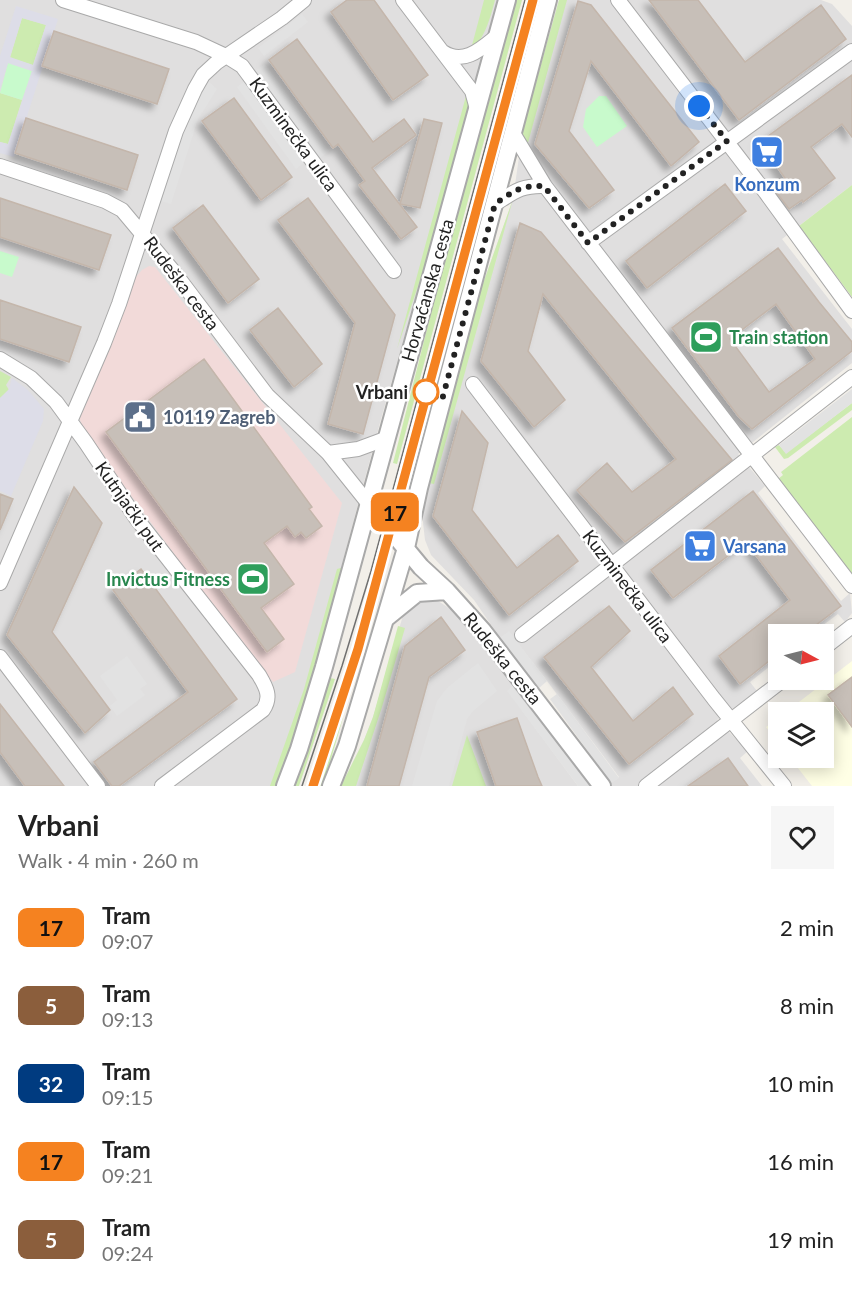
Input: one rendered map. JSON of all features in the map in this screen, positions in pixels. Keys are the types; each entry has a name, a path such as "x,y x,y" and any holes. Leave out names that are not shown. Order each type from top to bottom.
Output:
{"street":[{"name":"Kuzminečka ulica","path":"63,0 196,42 226,56 248,72 394,271"},
{"path":"0,583 104,343 184,109 203,75 304,0"},
{"path":"403,0 472,91 478,109"},
{"name":"Horvaćanska cesta","path":"285,786 324,667 507,0"},
{"path":"331,786 346,746 406,548 419,488 548,0"},
{"path":"618,0 727,141 852,311"},
{"path":"443,52 459,58 468,56 480,50 498,35"},
{"path":"588,243 852,51"},
{"path":"513,132 544,186 852,586"},
{"name":"Rudeška cesta","path":"0,166 105,201 122,210 143,233 267,395 328,453 421,567 447,591 502,655 602,786"},
{"path":"495,204 519,188 544,186"},
{"name":"Kutnjački put","path":"0,359 37,383 70,421 135,518 259,675 268,691 267,705 263,710 162,786"},
{"path":"522,635 852,377"},
{"name":"Kuzminečka ulica","path":"473,384 784,786"},
{"path":"328,453 358,448 385,439"},
{"path":"385,619 417,593 447,591"},
{"path":"834,640 852,626"},
{"path":"0,657 98,786"},
{"path":"646,786 770,690"}],"shaded area":[{"path":"0,0 498,0 328,616 273,786 0,786"},
{"path":"559,0 821,0 832,4 852,26 852,185 782,239 852,329 852,363 738,454 765,486 758,493 841,601 850,593 852,613 845,622 838,614 824,624 768,624 768,668 750,682 757,691 717,720 748,751 740,758 762,786 612,786 611,783 619,777 547,681 509,632 500,638 474,600 431,555 425,540 422,514 429,483 479,295 513,199 523,129"},
{"path":"16,6 58,19 14,157 0,153 0,142 8,144 32,71 8,63 0,89 0,56","holes":["22,18 46,25 33,65 10,57"]},
{"path":"302,14 308,22 264,56 258,48"},
{"path":"265,64 329,151 319,159 255,71"},
{"path":"246,80 305,162 296,169 237,87"},
{"path":"209,82 217,89 198,119 171,204 161,201 185,125 198,96"},
{"path":"149,266 155,267 342,503 295,672 273,682 222,619 84,432 80,420 80,410 135,278"},
{"path":"12,378 28,390 44,409 43,421 11,496 0,491 0,398 9,389"},
{"path":"852,389 852,403 786,454 779,445"},
{"path":"432,597 455,612 515,684 508,691 578,786 341,786 373,717 404,612 413,600"},
{"path":"509,631 547,681 538,689 500,638"},
{"path":"127,656 147,684 140,689 145,695 117,716 110,706 117,700 100,676"},
{"path":"852,661 852,786 812,786 798,768 834,768 834,702 799,702 814,690 834,690 834,675"},
{"path":"478,663 497,691 467,719 449,786 412,786 437,701 447,688"},
{"path":"515,684 592,786 578,786 507,691"},
{"path":"557,694 619,778 611,783 550,699"}],"green space":[{"path":"484,0 495,0 484,33 471,49"},
{"path":"516,0 522,0 397,464 393,463 440,278"},
{"path":"535,0 541,0 441,374 434,370"},
{"path":"559,0 567,0 526,150 522,137 523,129"},
{"path":"22,18 46,25 33,65 10,58"},
{"path":"8,63 32,71 22,100 0,93"},
{"path":"0,93 22,100 8,144 0,142"},
{"path":"466,96 469,109 428,256 397,349"},
{"path":"599,96 606,96 627,126 597,147 583,127 586,109"},
{"path":"852,185 852,297 799,226"},
{"path":"513,199 434,484 429,483 479,295"},
{"path":"0,251 19,257 12,277 0,273"},
{"path":"0,371 11,377 6,385 9,390 0,398"},
{"path":"852,403 852,410 788,458 784,459 775,447 779,445 786,453"},
{"path":"852,417 852,574 778,479 783,475 781,472"},
{"path":"344,567 301,720 277,786 270,786 304,689 337,569"},
{"path":"398,626 405,628 356,786 341,786 373,717"},
{"path":"330,678 335,679 299,786 294,786"},
{"path":"351,681 325,780 322,786 315,786"},
{"path":"467,735 486,786 452,786"}],"building":[{"path":"347,0 374,0 428,75 393,100 331,12"},
{"path":"649,0 698,0 745,62 821,5 846,39 739,120"},
{"path":"578,1 591,5 699,142 671,166 591,61 569,131 614,190 589,208 535,144"},
{"path":"54,31 169,69 157,104 42,66"},
{"path":"297,39 373,142 404,119 416,135 372,168 417,227 401,239 359,185 365,181 338,144 333,148 269,60"},
{"path":"852,75 852,137 842,124 811,147 835,178 803,202 802,200 789,209 774,189 787,181 760,142"},
{"path":"234,98 292,177 261,200 202,121"},
{"path":"26,118 138,155 127,190 15,153"},
{"path":"424,119 442,123 420,208 400,204"},
{"path":"725,184 746,211 647,288 626,261"},
{"path":"0,198 111,235 99,270 0,237"},
{"path":"308,198 395,315 363,434 328,424 355,323 278,220"},
{"path":"203,205 259,279 228,303 173,228"},
{"path":"520,223 541,232 732,460 625,542 577,490 607,463 632,492 676,459 543,294 528,351 565,400 534,427 481,361"},
{"path":"778,248 852,342 852,351 752,429 739,417 672,328","holes":["776,304 815,359 769,392 730,339"]},
{"path":"0,300 81,327 69,362 0,339"},
{"path":"278,308 322,364 294,387 250,330"},
{"path":"204,359 312,507 309,509 322,526 306,538 301,532 295,537 287,526 264,543 294,584 261,608 284,639 267,652 106,432"},
{"path":"462,411 488,443 472,510 517,568 558,535 578,561 509,615 433,516"},
{"path":"74,487 102,523 52,632 110,710 85,733 7,635"},
{"path":"753,491 841,606 817,624 768,624 768,662 740,684 719,656 790,600 746,542 673,598 651,570"},
{"path":"0,494 13,499 0,530"},
{"path":"141,569 237,699 119,786 112,786 94,762 188,692 113,590"},
{"path":"609,606 630,631 591,667 633,721 673,687 693,714 629,764 544,657"},
{"path":"441,617 465,650 429,677 399,786 367,786 405,646"},
{"path":"852,677 852,727 834,702 828,695"},
{"path":"0,704 64,786 25,786 0,752"},
{"path":"517,718 542,786 496,786 477,732"},
{"path":"728,758 748,786 688,786"}],"tram line":[{"path":"302,786 371,571 525,0"},
{"name":"17","path":"313,786 353,667 533,0"},
{"path":"313,786 353,667 381,565"}],"place":[{"name":"Konzum","path":"767,152"},
{"name":"Train station","path":"706,337"},
{"name":"Vrbani","path":"426,392"},
{"name":"10119 Zagreb","path":"140,417"},
{"name":"Varsana","path":"700,546"},
{"name":"Invictus Fitness","path":"253,579"}],"route":[{"path":"426,392 442,400 495,204 519,188 544,186 588,243 727,141 699,106"}]}
